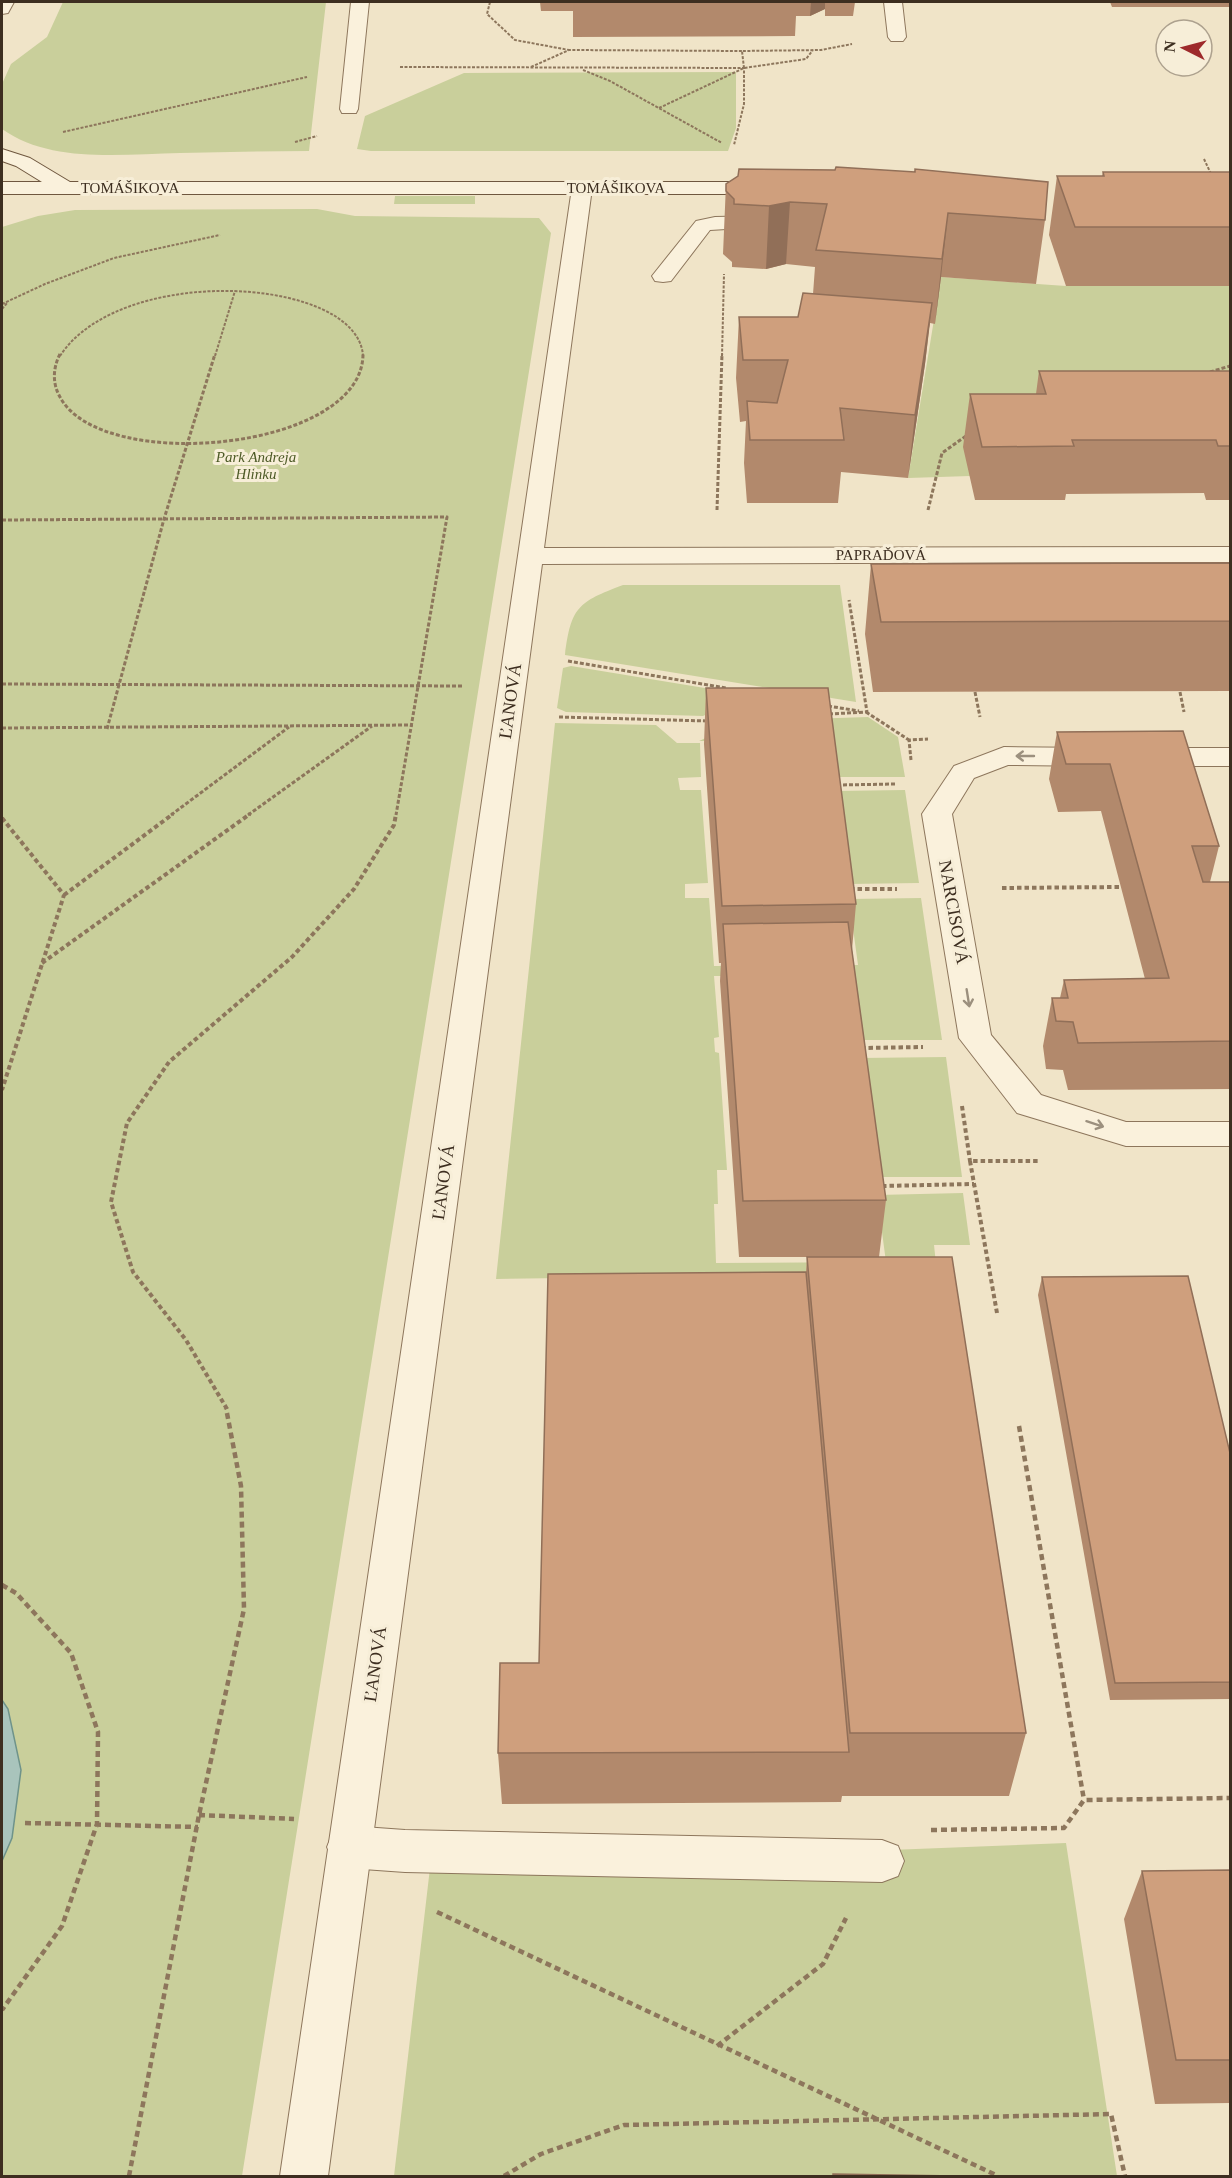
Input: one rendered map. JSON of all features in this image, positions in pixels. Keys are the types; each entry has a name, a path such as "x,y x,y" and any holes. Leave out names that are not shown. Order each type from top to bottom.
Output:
{"street":[{"path":"2,9 5,2"},
{"path":"349,109 360,2"},
{"path":"893,2 897,37"},
{"path":"2,155 23,162 66,188"},
{"name":"TOMÁŠIKOVA","path":"2,188 790,188"},
{"path":"2,206 66,188"},
{"name":"ĽANOVÁ","path":"304,2176 582,188"},
{"path":"663,276 703,225 786,222"},
{"name":"PAPRAĎOVÁ","path":"531,556 1230,555"},
{"name":"NARCISOVÁ","path":"1230,757 1004,756 964,772 937,814 975,1038 1029,1104 1126,1134 1230,1134"},
{"path":"349,1847 405,1851 882,1861"}],"path":[{"path":"490,2 487,14 515,39 569,50 813,50 897,37"},
{"path":"528,69 569,50"},
{"path":"59,132 354,66 528,69 744,68 806,59 813,50"},
{"path":"719,189 720,159 731,154 744,104 742,51"},
{"path":"658,108 744,68"},
{"path":"579,69 610,81 733,149"},
{"path":"1204,159 1213,180"},
{"path":"715,223 716,256 725,276 718,447 717,556"},
{"path":"2,304 114,258 228,233"},
{"path":"107,729 164,519 235,291"},
{"path":"235,291 294,299 324,309 353,328 365,352 359,378 335,404 295,425 244,439 188,444 139,440 96,428 67,409 54,386 55,362 73,338 102,318 142,302 188,293 235,291"},
{"path":"2,309 10,300"},
{"path":"1208,372 1230,366"},
{"path":"926,516 942,453 970,433"},
{"path":"2,520 447,517 394,825 354,889 292,957 169,1062 127,1123 111,1202 133,1272 186,1340 227,1410 241,1486 244,1609 129,2176"},
{"path":"848,590 867,712"},
{"path":"708,721 546,717 554,658 728,688"},
{"path":"2,684 419,685 550,688"},
{"path":"820,705 867,712 909,740"},
{"path":"822,715 867,712"},
{"path":"2,728 412,725"},
{"path":"42,963 373,726"},
{"path":"2,1090 64,895 289,727"},
{"path":"829,785 904,784"},
{"path":"2,818 64,895"},
{"path":"950,889 1121,886"},
{"path":"842,889 908,889"},
{"path":"851,1048 931,1047"},
{"path":"997,1313 970,1161 1040,1161"},
{"path":"880,1186 974,1184"},
{"path":"1019,1426 1084,1800"},
{"path":"2,1585 16,1593 71,1653 98,1732 97,1824 62,1926 2,2010"},
{"path":"25,1822 198,1827"},
{"path":"405,1851 402,1895 717,2046 998,2176"},
{"path":"717,2046 823,1964 857,1897 825,1860"},
{"path":"504,2176 541,2154 624,2125 1111,2114 1125,2176"}],"green space":[{"path":"63,2 326,2 309,151 88,154 42,148 2,129 2,84 11,64 47,37"},
{"path":"736,72 736,128 728,151 371,151 357,149 365,116 464,73"},
{"path":"395,196 475,196 475,204 394,204"},
{"name":"Park Andreja Hlinku","path":"317,209 355,216 539,218 551,233 242,2176 2,2176 2,227 38,216 75,210"},
{"path":"941,277 1066,286 1230,286 1230,423 970,476 908,478"},
{"path":"623,585 840,585 856,702 565,655 570,626 579,608 596,596"},
{"path":"571,666 809,705 721,708 703,716 566,712 557,708 563,668"},
{"path":"868,717 898,737 905,777 834,777 828,740 699,741 743,721"},
{"path":"555,723 656,725 677,743 700,743 701,777 678,778 680,790 701,790 708,883 685,884 685,898 709,898 714,966 858,965 849,899 921,898 942,1040 860,1040 848,975 714,976 719,1037 714,1038 715,1052 719,1053 727,1170 717,1170 718,1204 714,1204 716,1263 886,1262 877,1195 963,1193 970,1245 934,1245 937,1273 496,1279"},
{"path":"905,790 919,883 848,884 835,791"},
{"path":"946,1057 962,1177 879,1177 860,1058"},
{"path":"1066,1843 1117,2176 394,2176 430,1868"}],"water":[{"path":"2,1700 8,1709 21,1770 12,1838 2,1861"}],"building":[{"path":"836,167 915,172 915,169 1048,182 1045,220 948,213 942,259 816,250 827,204 790,202 769,206 734,204 734,199 726,191 726,184 738,176 739,169 835,170"},
{"path":"1103,172 1230,172 1230,227 1075,227 1057,176 1104,176"},
{"path":"803,293 932,303 915,415 840,408 844,440 750,440 747,401 777,403 788,360 743,360 739,317 798,317"},
{"path":"1039,371 1230,371 1230,446 1218,446 1216,440 1072,440 1074,446 982,447 970,394 1046,394"},
{"path":"1230,563 1230,621 881,622 871,564"},
{"path":"706,688 828,688 856,904 722,906"},
{"path":"1183,731 1219,846 1192,846 1203,882 1230,882 1230,1041 1078,1043 1073,1022 1056,1021 1052,998 1068,998 1064,980 1169,978 1110,764 1066,764 1057,732"},
{"path":"848,922 886,1200 743,1201 723,924"},
{"path":"807,1257 952,1257 1026,1733 850,1733"},
{"path":"806,1272 849,1752 498,1753 500,1663 539,1663 548,1274"},
{"path":"1188,1276 1230,1453 1230,1682 1115,1683 1042,1277"},
{"path":"1230,1870 1230,2060 1176,2060 1142,1871"},
{"path":"833,2174 956,2176 833,2176"}]}
